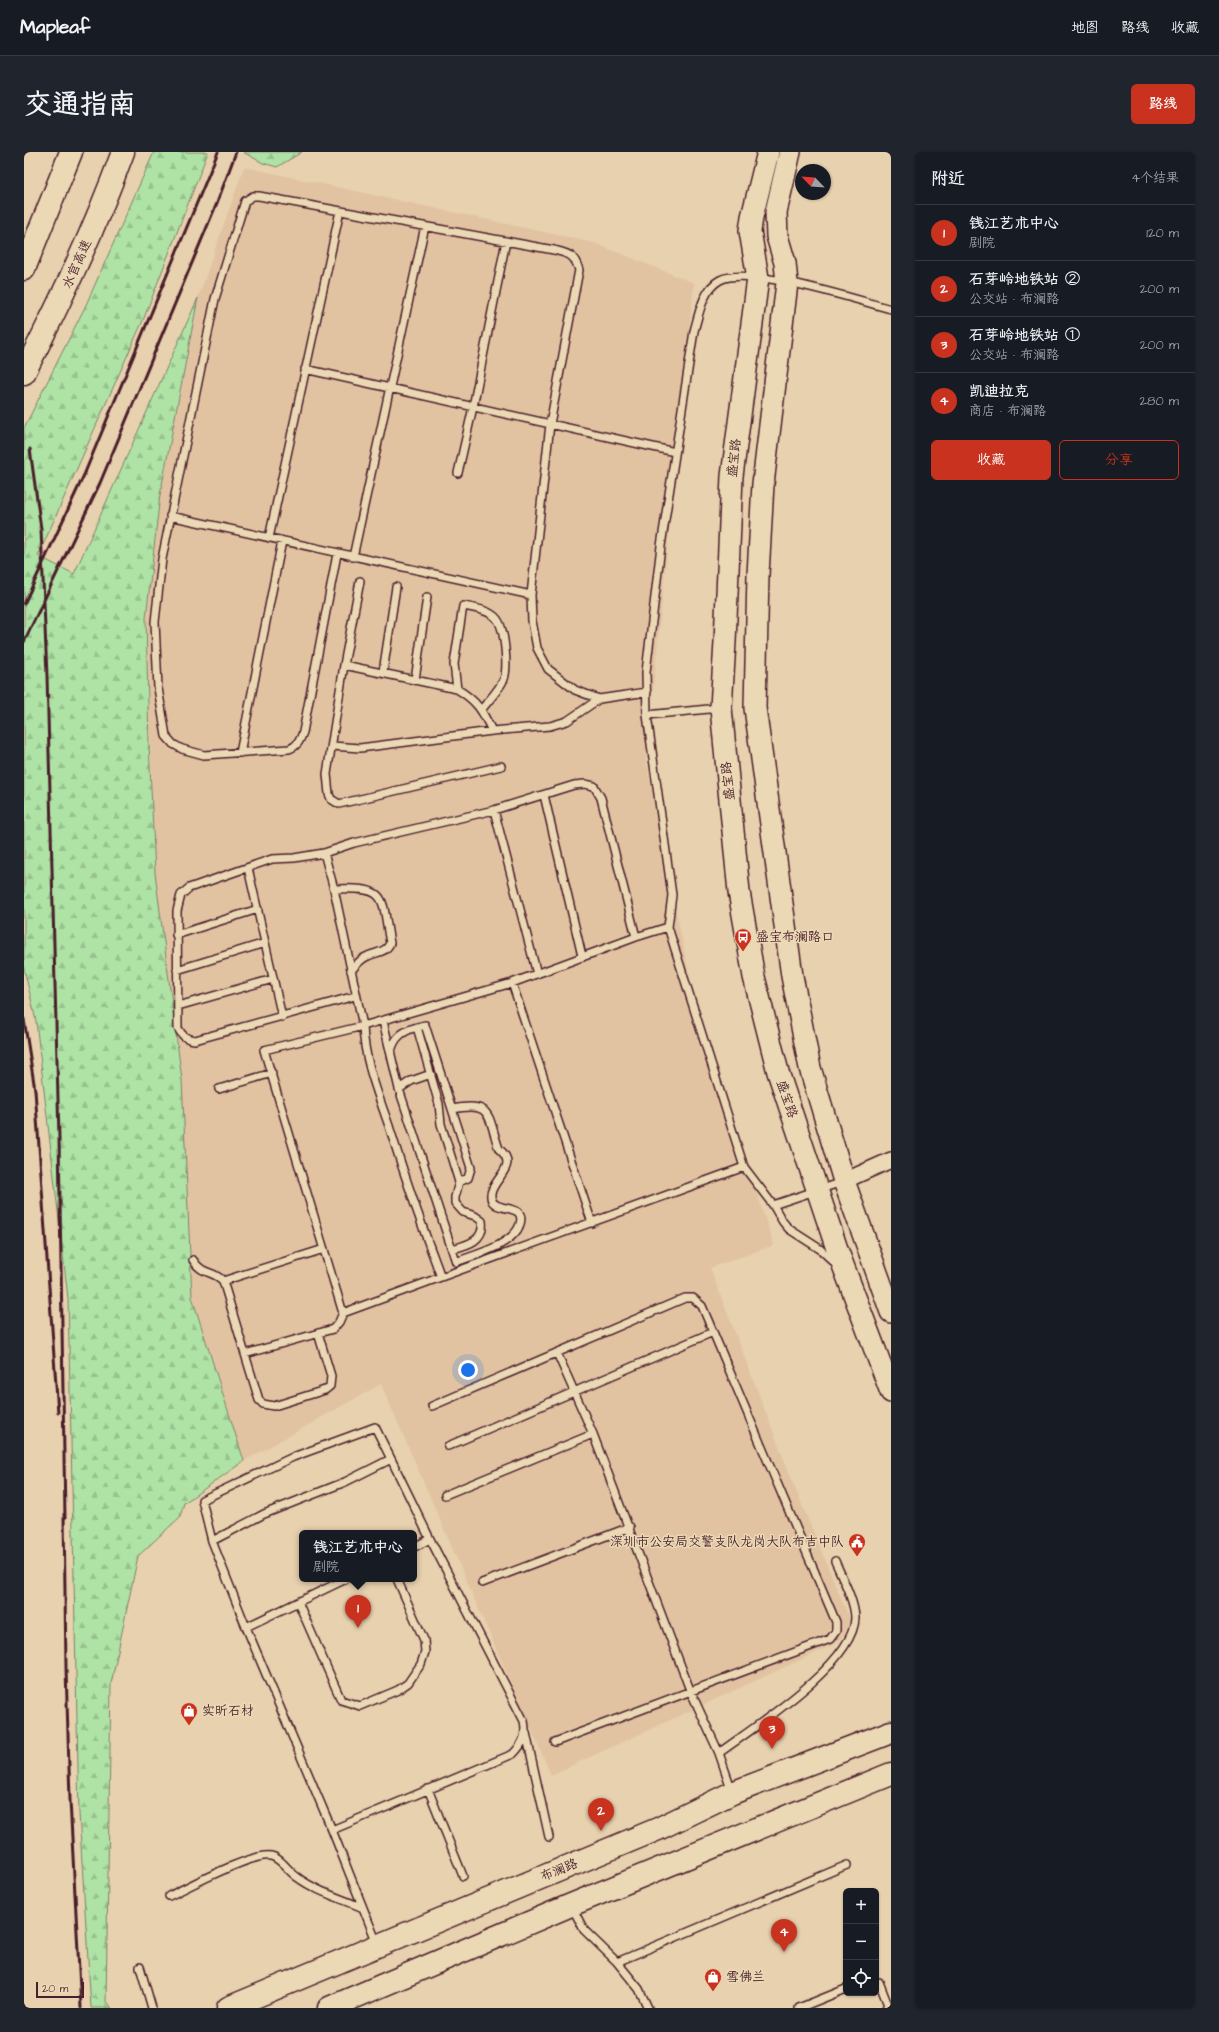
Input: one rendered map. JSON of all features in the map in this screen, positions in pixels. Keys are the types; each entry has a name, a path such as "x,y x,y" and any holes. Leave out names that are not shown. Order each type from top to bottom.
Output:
{"main road":[{"path":"24,269 71,152"},
{"name":"水官高速","path":"24,373 65,292 107,196 123,152"},
{"name":"盛宝路","path":"768,152 750,230 758,278 732,476 721,708 739,892 754,977 778,1072 848,1276 891,1392"},
{"path":"790,152 776,212 777,236 785,263 787,283 763,484 758,575 755,708 792,976 810,1068 844,1181 891,1312"},
{"name":"布澜路","path":"228,2008 658,1829 732,1793 889,1732"},
{"path":"329,2008 571,1905 891,1774"}],"street":[{"path":"844,1181 891,1160"}],"lane":[{"path":"337,554 300,740 295,747 289,749 204,755 193,753 173,744 166,736 158,688 155,622 162,559 215,299 245,201 253,196 259,196 569,254 576,260 579,270 550,424 531,595 532,621 537,648 548,669 575,690 599,698 647,692"},
{"path":"269,538 340,211"},
{"path":"353,557 425,226"},
{"path":"458,473 474,407 506,241"},
{"path":"848,1276 820,1249 789,1229 744,1167 668,927 672,895 647,715 647,664 675,452 694,331 703,301 709,290 720,280 732,276 758,278 787,283 891,309"},
{"path":"305,369 675,452"},
{"path":"170,516 337,554 531,595"},
{"path":"240,752 282,541"},
{"path":"360,581 344,665 327,774 331,799 339,804 501,766"},
{"path":"383,672 396,587"},
{"path":"416,680 427,597"},
{"path":"457,689 454,664 463,606 482,610 497,618 501,626 506,669 504,679 482,709"},
{"path":"344,665 383,672 457,689 470,697 482,709 492,731"},
{"path":"332,746 360,748 556,724 567,721 599,698"},
{"path":"647,715 721,708"},
{"path":"355,996 195,1040 188,1039 181,1034 178,1028 176,935 177,906 181,895 184,891 272,859 294,858 324,853 354,843 494,810 580,784 594,786 598,790 636,937"},
{"path":"544,795 582,956"},
{"path":"494,810 537,974"},
{"path":"324,853 334,889 355,996 363,1026 365,1053 423,1231 441,1277"},
{"path":"248,868 282,1017"},
{"path":"334,889 362,889 375,892 382,899 390,943 385,950 368,955 358,962 351,971"},
{"path":"176,935 258,909"},
{"path":"245,1354 333,1329 339,1322 343,1313 264,1050 383,1021 512,983 582,956 668,927"},
{"path":"177,970 265,943"},
{"path":"178,1006 273,979"},
{"path":"512,983 592,1223"},
{"path":"383,1021 399,1089 456,1262 497,1246 509,1238 521,1223 519,1213 517,1211 499,1208 492,1201 491,1195 493,1188 504,1172 506,1161 503,1152 498,1149 487,1113 481,1107 473,1106 452,1109"},
{"path":"391,1052 392,1045 400,1034 425,1025 471,1168 468,1178 459,1182"},
{"path":"417,1027 439,1104 441,1124 459,1182 455,1203 463,1212 479,1218 483,1226 482,1232 474,1241 452,1249"},
{"path":"219,1089 272,1073"},
{"path":"399,1089 411,1081 430,1074"},
{"path":"343,1313 744,1167"},
{"path":"773,1206 844,1181"},
{"path":"223,1281 324,1249"},
{"path":"193,1260 198,1269 219,1277 223,1281 259,1400 262,1404 274,1406 325,1390 330,1386 331,1376 318,1333"},
{"path":"432,1406 685,1298 693,1298 698,1301 713,1332 833,1615 836,1631 830,1639 690,1690 555,1742"},
{"path":"448,1446 713,1332"},
{"path":"557,1353 593,1434 630,1527 690,1690 719,1753 732,1793"},
{"path":"378,1945 332,1830 246,1627 212,1541 202,1500 286,1460 375,1427 430,1539 524,1721 549,1837"},
{"path":"445,1495 593,1434"},
{"path":"212,1541 264,1514 345,1482 391,1459"},
{"path":"482,1583 630,1527"},
{"path":"417,1546 430,1539"},
{"path":"719,1753 819,1678 843,1649 852,1632 855,1619 853,1607 835,1561"},
{"path":"246,1627 340,1582"},
{"path":"298,1602 341,1700 360,1706 398,1690 408,1683 415,1675 425,1652 424,1640 398,1582"},
{"path":"332,1830 513,1754 524,1739 526,1731"},
{"path":"428,1789 463,1876"},
{"path":"169,1896 232,1867 264,1856 276,1859 296,1877 316,1890 363,1908"},
{"path":"617,1962 847,1865"},
{"path":"571,1905 584,1930 617,1962 639,1989 648,2008"},
{"path":"140,1967 152,2008"},
{"path":"879,1982 888,2005 886,2008"},
{"path":"799,2008 843,1990"}],"shaded area":[{"path":"244,167 594,243 694,283 646,759 695,1006 774,1245 710,1268 795,1488 850,1620 845,1633 835,1644 551,1775 381,1384 244,1461 192,1297 182,1080 155,873 146,618 160,495 198,298"}],"green space":[{"path":"154,152 208,152 144,318 38,556 74,574 198,298 160,495 146,618 149,744 155,873 182,1080 192,1297 244,1461 184,1503 180,1517 138,1556 111,1684 106,2002 112,2008 91,2008 79,1813 68,1298 36,1021 24,968 24,428 85,307"},
{"path":"243,152 302,152 277,167 263,163"}],"railway":[{"path":"24,604 84,475 218,152"},
{"path":"24,642 100,483 217,203 236,152"},
{"path":"30,449 41,529 47,676 59,1138 65,1518"},
{"path":"24,1019 35,1090 58,1413"},
{"path":"64,1514 66,1669 70,1800 81,2008"}],"place":[{"name":"盛宝布澜路口","path":"743,952"},
{"name":"深圳市公安局交警支队龙岗大队布吉中队","path":"857,1557"},
{"name":"钱江艺术中心","path":"358,1628"},
{"name":"实昕石材","path":"189,1726"},
{"name":"石芽岭地铁站 ①","path":"772,1749"},
{"name":"石芽岭地铁站 ②","path":"601,1831"},
{"name":"凯迪拉克","path":"784,1952"},
{"name":"雪佛兰","path":"713,1992"}]}
